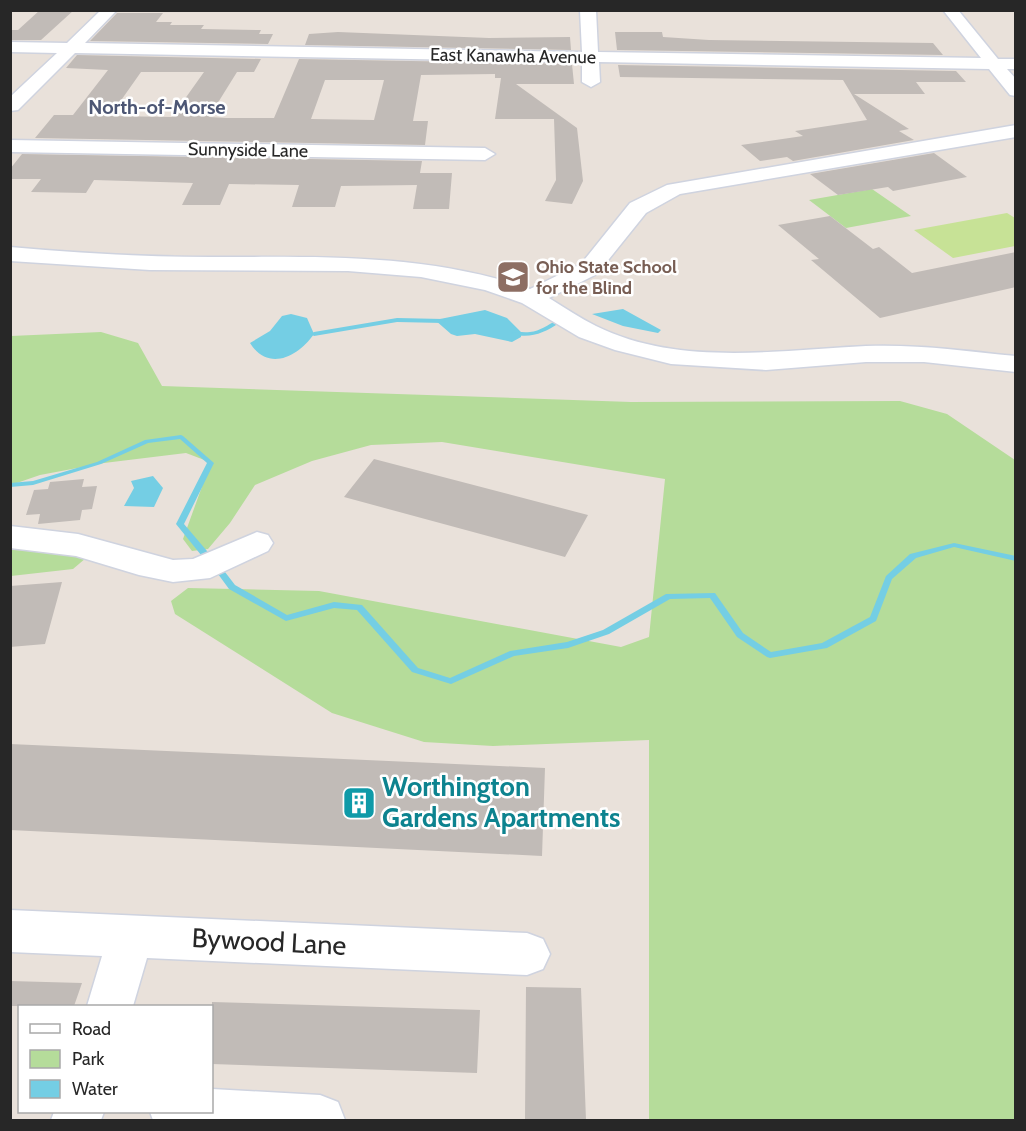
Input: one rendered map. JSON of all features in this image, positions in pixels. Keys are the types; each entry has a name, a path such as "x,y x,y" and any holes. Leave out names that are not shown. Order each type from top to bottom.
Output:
{"street":[{"path":"12,106 110,10"},
{"path":"588,10 591,82"},
{"path":"950,10 1016,91"},
{"path":"10,38 30,36 36,31"},
{"name":"East Kanawha Avenue","path":"10,47 1016,64"},
{"path":"531,298 589,269 638,208 674,189 1016,131"},
{"name":"Sunnyside Lane","path":"10,146 485,154"},
{"path":"10,254 161,264 406,266 472,277 531,298 588,332 624,345 671,356 766,362 866,354 924,354 1016,364"},
{"path":"10,537 78,545 174,571 198,570 257,543"},
{"name":"Bywood Lane","path":"10,931 527,954"},
{"path":"110,1005 131,936"},
{"path":"193,1113 320,1120"}],"green space":[{"path":"872,189 911,216 846,228 809,200"},
{"path":"1007,213 1015,218 1015,246 953,258 914,230"},
{"path":"101,332 138,343 162,386 631,402 900,401 947,414 1015,460 1015,1120 649,1120 649,740 493,746 424,742 332,713 175,614 171,601 188,588 319,591 621,647 649,637 665,479 442,442 371,445 312,461 255,485 230,523 208,549 192,551 183,539 208,470 207,461 186,453 104,463 40,475 11,485 11,336"},
{"path":"11,550 68,551 86,558 73,569 11,576"}],"water":[{"path":"623,309 661,330 658,333 623,326 592,314"},
{"path":"485,310 507,318 521,332 521,337 512,342 475,334 457,336 451,334 435,320"},
{"path":"291,314 307,318 314,334 307,342 291,355 283,358 265,357 257,352 250,343 270,331 282,316"},
{"path":"153,476 163,488 154,507 124,506 134,488 131,481"}],"building":[{"path":"40,10 74,10 41,40 10,40 10,30 18,30"},
{"path":"117,13 163,13 156,22 172,22 170,25 204,25 201,29 261,30 259,34 273,34 268,44 90,41"},
{"path":"338,32 489,38 570,37 571,50 305,45 309,34"},
{"path":"615,32 662,32 663,37 709,40 933,43 943,55 617,50"},
{"path":"77,55 261,59 254,72 237,72 209,117 274,118 299,59 572,64 574,84 516,84 577,128 583,181 572,204 545,201 556,180 554,119 495,119 501,78 495,78 495,74 421,75 413,121 428,121 425,145 35,138 54,115 73,115 108,70 66,68","holes":["141,72 204,72 172,117 110,116","325,80 384,80 374,120 311,119"]},
{"path":"618,65 956,71 966,82 916,82 925,94 854,94 909,129 899,131 914,140 793,161 787,157 760,161 741,145 803,136 795,131 867,120 843,80 620,77"},
{"path":"934,153 967,177 893,191 888,187 838,195 810,174"},
{"path":"22,154 422,161 420,173 452,173 449,209 413,209 417,185 341,186 335,207 292,207 299,185 229,184 220,205 182,205 193,183 94,180 86,193 31,192 41,179 10,179 10,169"},
{"path":"830,216 873,249 879,247 912,273 1016,252 1016,287 880,318 811,260 819,259 778,225"},
{"path":"374,459 588,515 565,557 344,497"},
{"path":"84,479 82,487 97,486 92,509 82,510 80,520 38,524 40,514 26,515 34,490 48,489 50,482"},
{"path":"62,582 45,644 10,647 10,586"},
{"name":"Worthington Gardens Apartments","path":"10,744 545,768 542,856 10,830"},
{"path":"10,981 82,983 74,1005 10,1006"},
{"path":"526,987 581,988 586,1120 525,1120"},
{"path":"212,1002 480,1010 477,1073 213,1064"}],"waterway":[{"path":"314,334 397,320 443,321"},
{"path":"514,333 537,332 557,322"},
{"path":"10,485 33,483 99,463 147,441 181,437 211,463 180,524 204,553"},
{"path":"222,574 232,587 286,618 334,605 359,607 415,670 451,681 513,653 568,645 606,632 669,596 712,595 740,635 770,655 824,646 873,619 889,578 913,556 954,545 1016,559"}],"place":[{"name":"Ohio State School for the Blind","path":"513,277"},
{"name":"Worthington Gardens Apartments","path":"359,803"}],"district":[{"name":"North-of-Morse","path":"157,107"}]}
